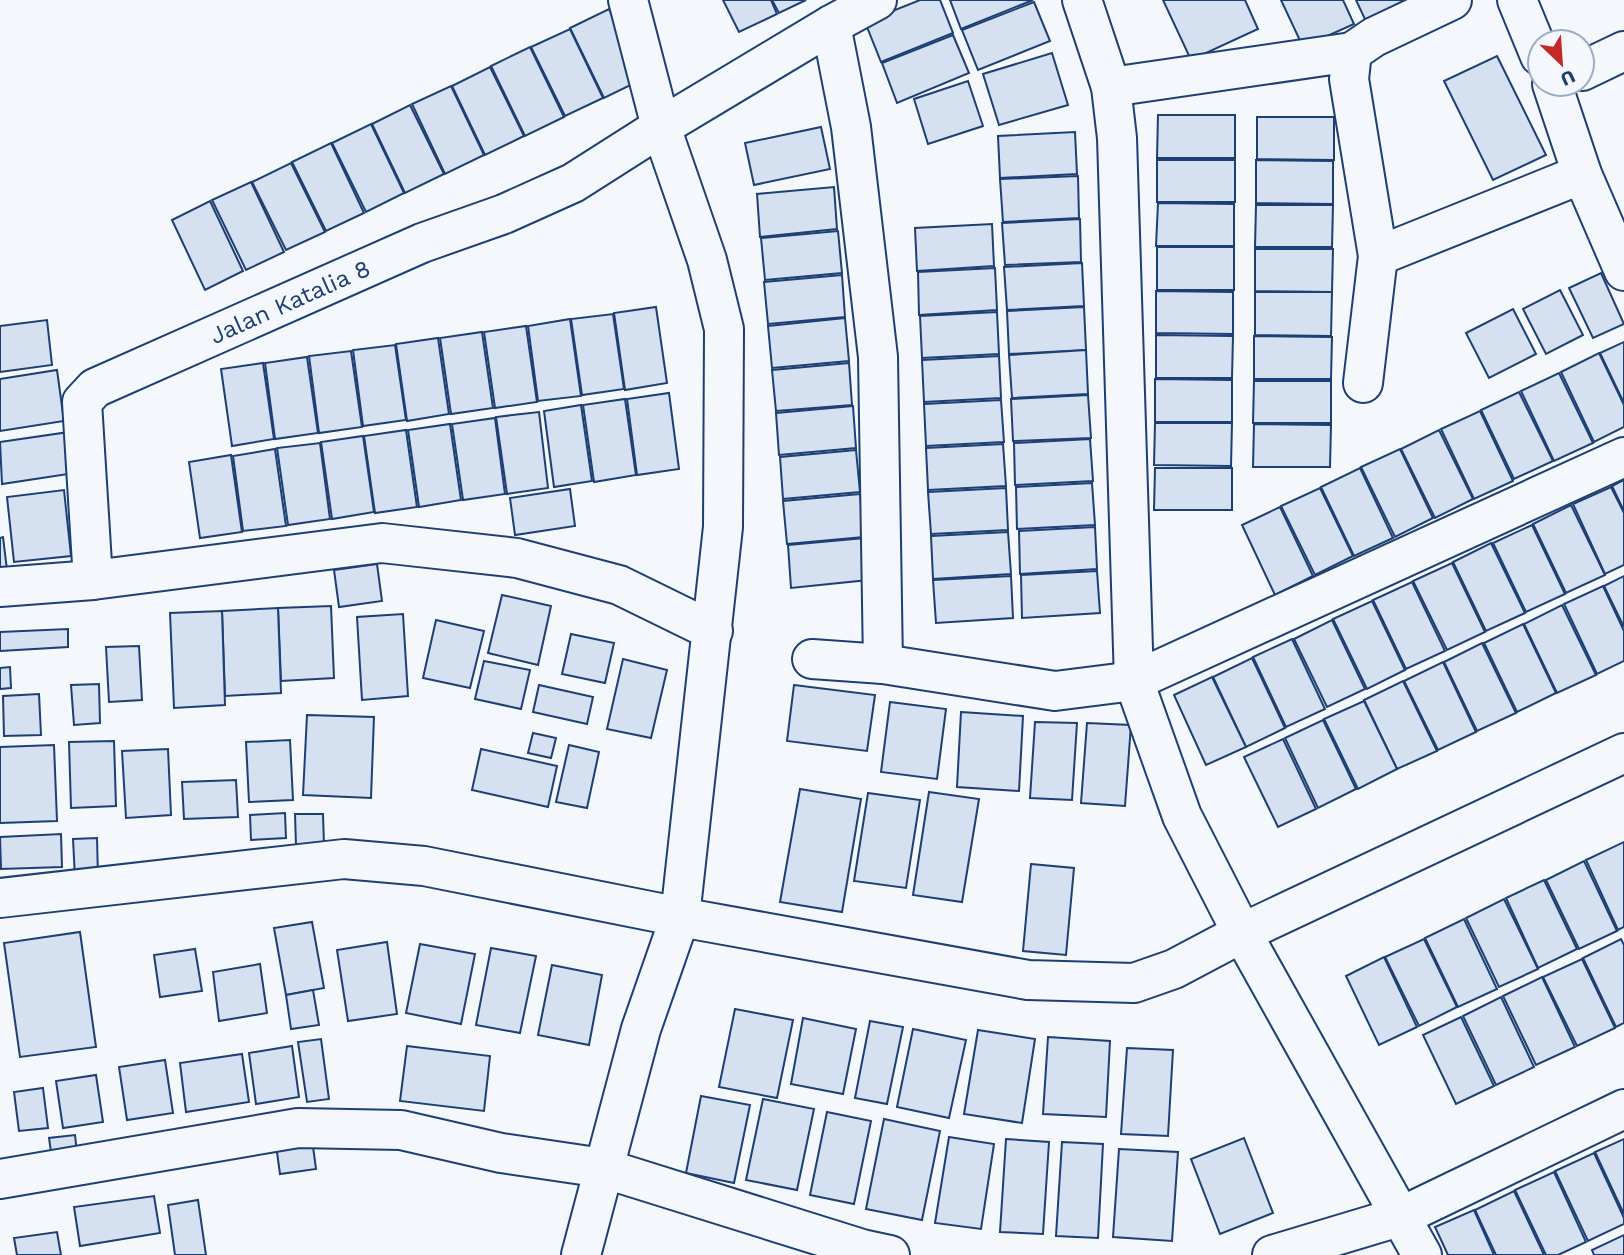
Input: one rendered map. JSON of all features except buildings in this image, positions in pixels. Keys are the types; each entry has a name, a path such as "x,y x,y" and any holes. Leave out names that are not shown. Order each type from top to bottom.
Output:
{"street":[{"path":"581,1255 641,1029 680,917 723,527 724,329 707,260 660,127 628,0"},
{"name":"Jalan Katalia 8","path":"93,580 82,402 95,388 422,243 504,214 573,183 660,127 877,0"},
{"path":"1082,0 1111,86 1117,138 1134,681 1182,816 1242,933 1422,1255"},
{"path":"1111,86 1352,52 1374,37 1452,0"},
{"path":"1517,0 1528,28"},
{"path":"831,25 851,127 878,357 883,664"},
{"path":"1596,64 1624,51"},
{"path":"1352,52 1349,79 1378,256 1363,383"},
{"path":"1558,98 1582,174 1624,271"},
{"path":"1378,256 1582,174"},
{"path":"812,659 883,664 1055,691 1134,681 1624,457"},
{"path":"0,587 93,580 382,543 517,558 619,585 713,631"},
{"path":"0,898 344,859 424,866 680,917 1028,980 1134,983 1174,969 1242,933 1624,754"},
{"path":"1272,1255 1402,1216 1624,1109"},
{"path":"0,1179 298,1128 401,1130 501,1153 603,1168 871,1253"}]}
